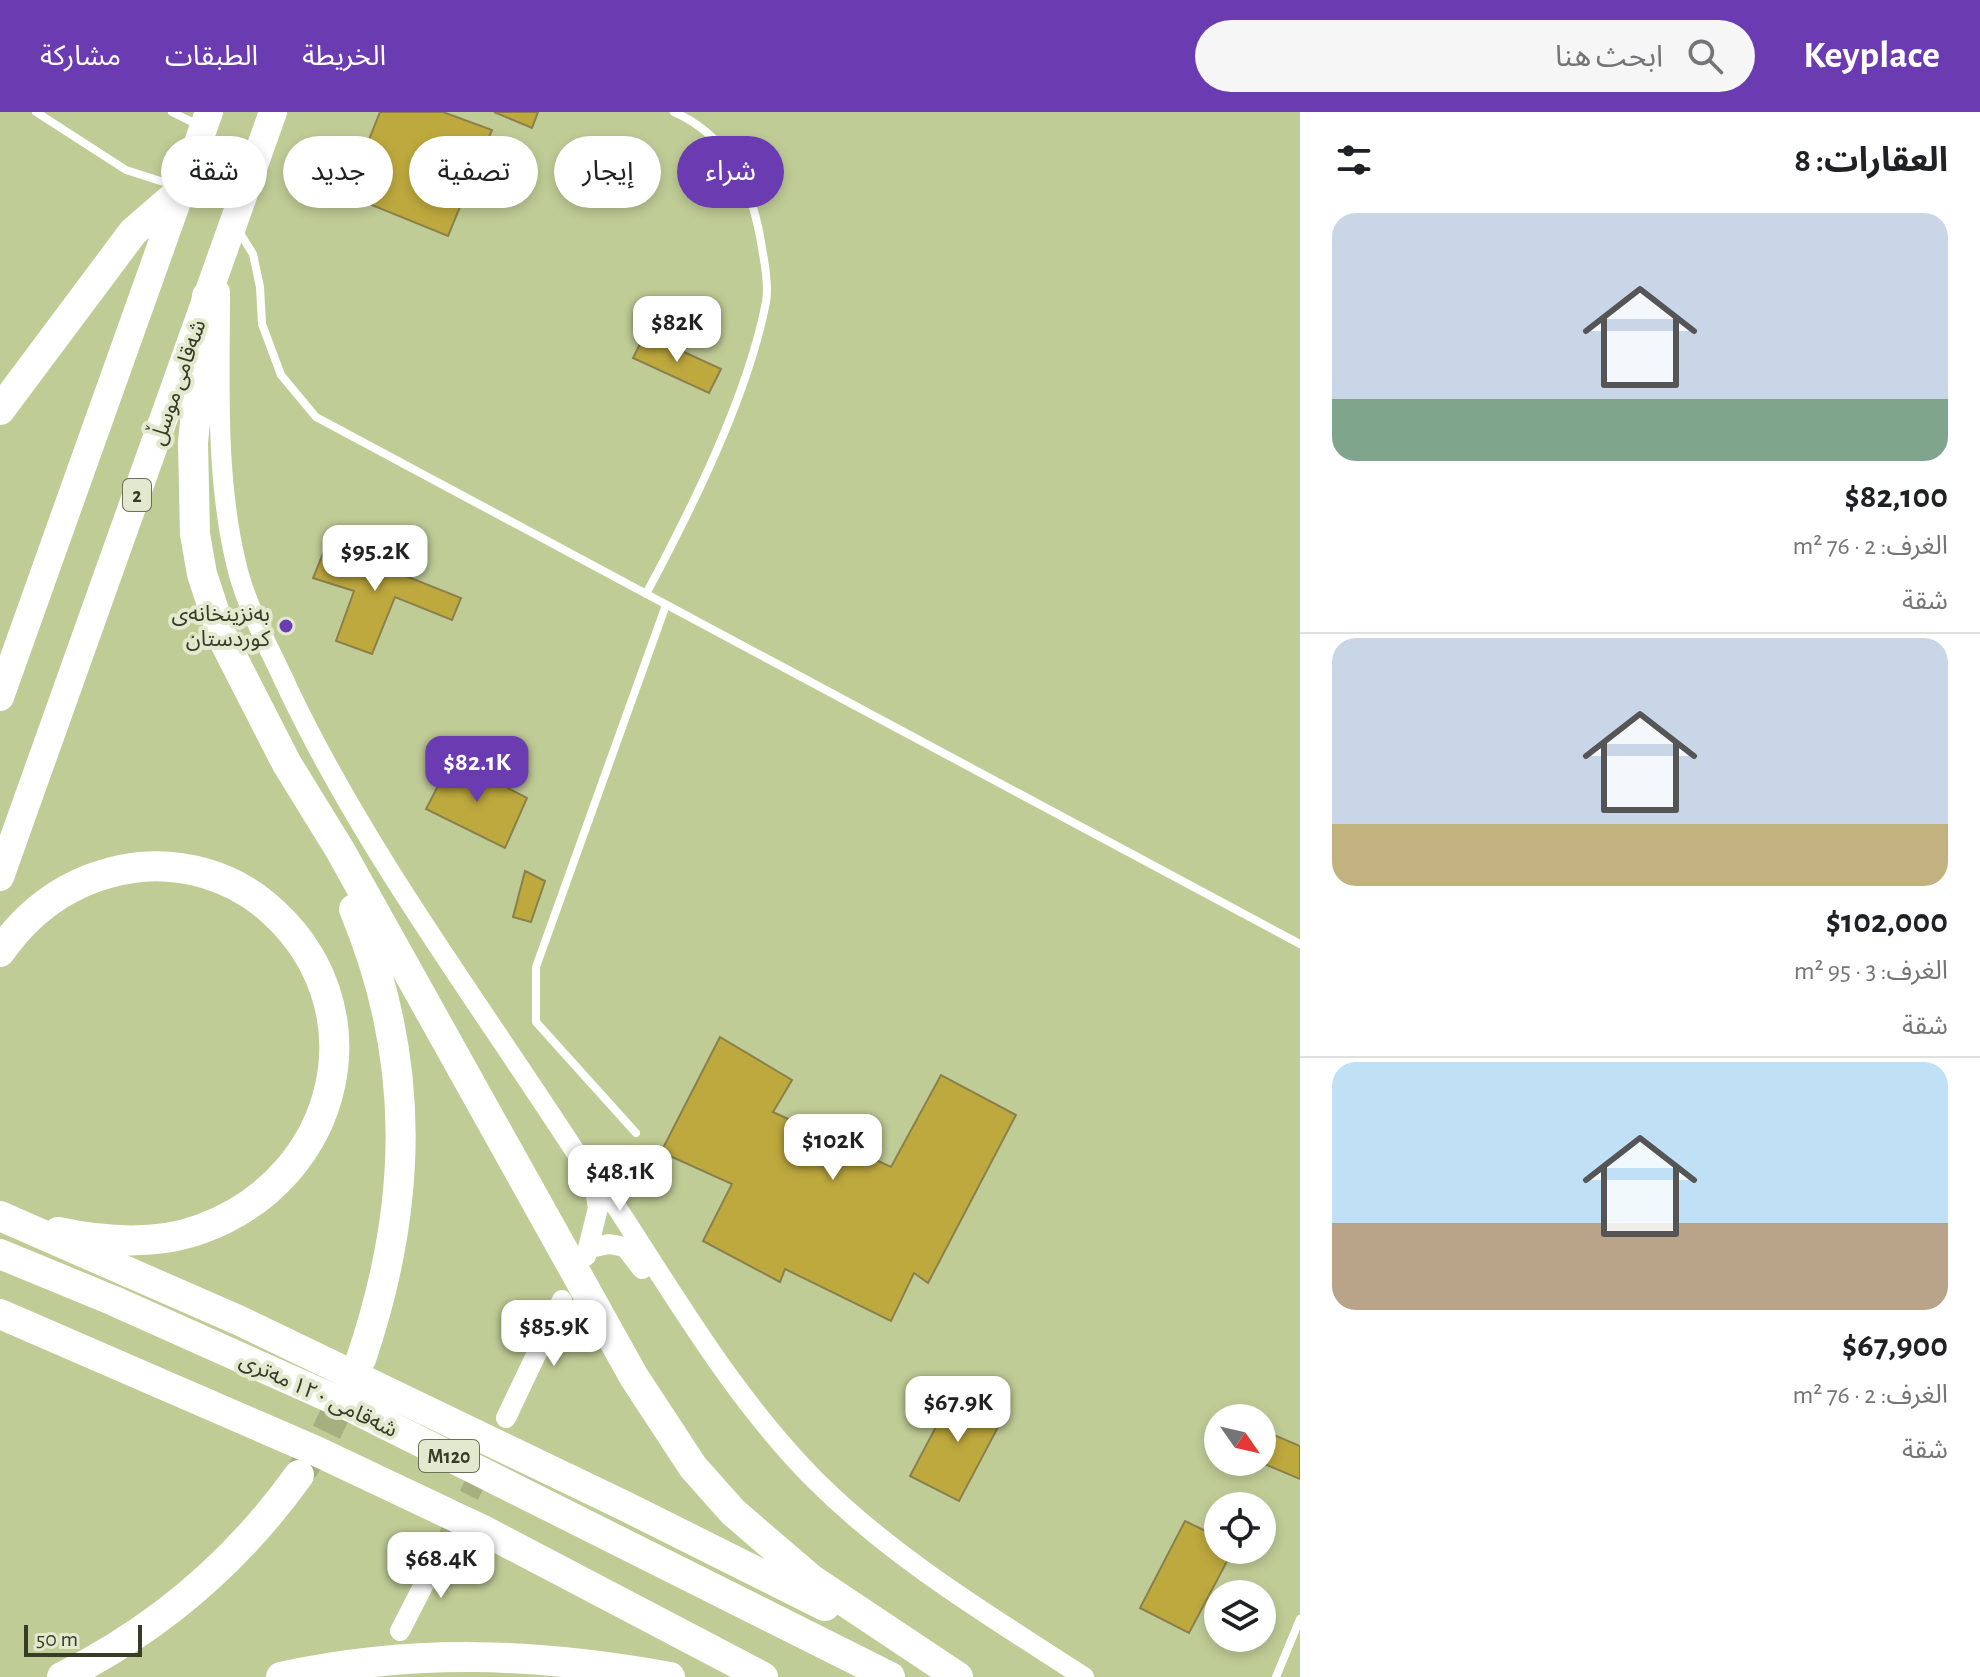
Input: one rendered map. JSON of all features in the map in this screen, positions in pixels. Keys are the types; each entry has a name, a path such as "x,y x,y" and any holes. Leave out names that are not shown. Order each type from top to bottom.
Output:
{"highway":[{"name":"شەقامی موسڵ","path":"0,877 273,112"},
{"path":"0,410 133,232 161,206"},
{"path":"0,697 173,208"},
{"path":"207,296 193,443 195,534 202,574 224,641 287,764 666,1430 733,1512 781,1555 919,1654"},
{"path":"287,764 367,941 395,1047 402,1142 400,1193 387,1275 361,1359"},
{"path":"0,952 22,923 46,902 93,877 155,866 210,875 259,900 298,939 321,979 335,1040 332,1082 312,1140 278,1183 236,1213 182,1235 129,1241 59,1232 0,1215"},
{"path":"0,1215 238,1320 629,1508 919,1654 958,1677"},
{"name":"شەقامی ١٢٠ مەتری","path":"0,1254 351,1407 890,1677"},
{"name":"M120","path":"0,1314 344,1464 481,1529 763,1677"},
{"path":"62,1677 130,1640 196,1591 245,1544 299,1475"},
{"path":"281,1677 335,1665 438,1656 523,1656 670,1677"}],"street":[{"path":"220,260 220,408 226,514 236,565 250,604 319,752 473,1002 593,1179 614,1203 746,1400 815,1480 925,1574 1084,1677"},
{"path":"0,391 62,331"},
{"path":"593,1179 598,1208 588,1252 617,1244 629,1250 738,1411 798,1480 862,1540 964,1616 1068,1677"},
{"path":"506,1418 562,1300"},
{"path":"400,1631 442,1549"}],"lane":[{"path":"36,112 126,170 161,183"},
{"path":"172,112 206,120"},
{"path":"646,594 687,518 742,380 767,300 755,204 730,155 688,118 674,112"},
{"path":"233,223 253,254 260,287 262,324 281,375 316,417 1300,944"},
{"path":"636,1133 536,1022 534,992 536,967 666,605"},
{"path":"1276,1677 1300,1619"}],"building":[{"path":"380,112 443,112 492,130 490,136 409,136 409,208 460,208 448,236 379,208 393,208 393,136 370,136"},
{"path":"494,112 538,112 532,128"},
{"path":"645,334 721,369 709,393 633,358"},
{"path":"329,539 396,565 393,571 461,598 452,620 395,597 372,654 336,641 354,591 313,578"},
{"path":"452,759 527,798 505,848 426,809"},
{"path":"525,871 545,881 531,922 513,917"},
{"path":"720,1037 792,1080 773,1112 891,1167 941,1075 1016,1115 928,1283 914,1273 891,1321 785,1269 780,1282 703,1241 732,1184 661,1152"},
{"path":"957,1387 1006,1412 959,1501 910,1476"},
{"path":"1276,1436 1300,1446 1300,1479 1276,1469"},
{"path":"1185,1521 1204,1530 1204,1564 1226,1564 1217,1580 1204,1580 1204,1605 1189,1633 1140,1608"}],"tunnel":[{"path":"302,1470 326,1433 352,1379"},
{"path":"442,1549 485,1463"}],"place":[{"name":"بەنزینخانەی کوردستان","path":"286,626"}]}
